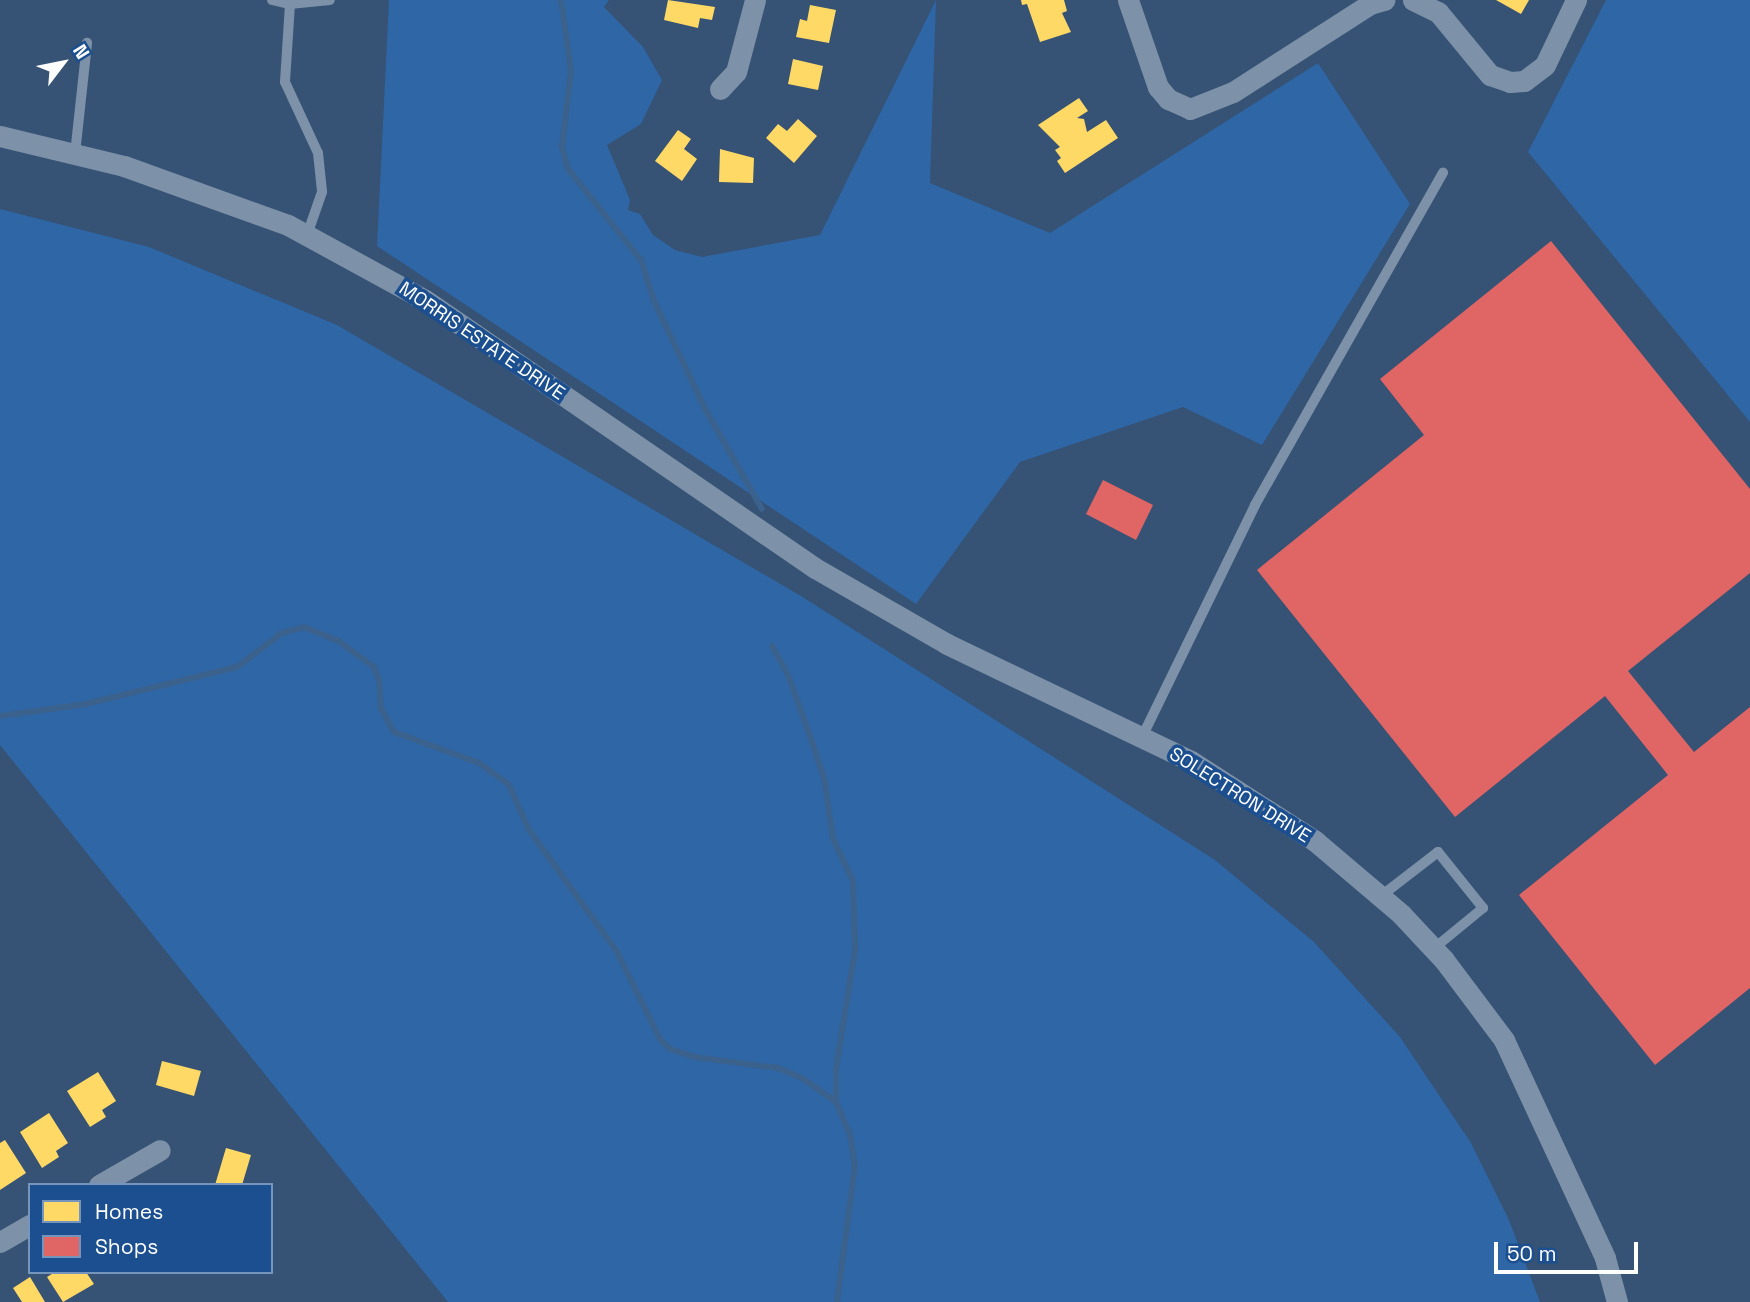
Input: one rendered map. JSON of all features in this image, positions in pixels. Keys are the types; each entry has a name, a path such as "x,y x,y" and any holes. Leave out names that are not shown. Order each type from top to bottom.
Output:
{"street":[{"path":"720,89 736,72 755,0"},
{"path":"1128,0 1158,87 1168,99 1190,109 1233,92 1370,4 1384,0"},
{"path":"1413,0 1438,12 1490,75 1510,82 1524,81 1545,65 1576,0"},
{"name":"MORRIS ESTATE DRIVE","path":"0,136 124,166 307,235 425,300 815,568"},
{"name":"SOLECTRON DRIVE","path":"815,568 947,644 1142,737 1271,810 1381,896 1433,948 1484,1012 1523,1072 1605,1258 1617,1302"},
{"path":"102,1183 160,1150"},
{"path":"0,1242 28,1226"}],"lane":[{"path":"272,0 330,0"},
{"path":"290,2 285,82 318,153 322,192 307,235"},
{"path":"75,154 87,43"},
{"path":"1142,737 1255,505 1443,173"},
{"path":"1381,896 1438,852 1483,908 1433,948"}],"shaded area":[{"path":"389,0 609,0 604,7 643,47 662,80 641,124 607,145 630,200 628,210 640,214 653,235 675,250 702,257 820,235 936,0 930,183 1050,233 1318,63 1410,204 1262,445 1183,407 1020,462 916,604 377,246"},
{"path":"1606,0 1750,0 1750,422 1528,152"},
{"path":"0,209 149,247 337,325 801,596 1215,860 1314,942 1400,1037 1471,1143 1509,1220 1540,1302 448,1302 0,745"}],"building: Homes":[{"path":"668,0 715,7 712,20 700,18 698,28 664,20"},
{"path":"1021,0 1064,0 1067,11 1062,13 1071,32 1040,42 1027,4 1022,5"},
{"path":"1496,0 1529,0 1521,14"},
{"path":"810,5 836,10 829,43 796,37 800,19 807,21"},
{"path":"793,59 823,66 818,90 788,84"},
{"path":"1079,98 1088,111 1077,118 1084,119 1087,132 1106,120 1118,138 1065,173 1057,161 1061,158 1055,150 1060,147 1038,125"},
{"path":"798,119 817,136 794,163 766,138 778,124 787,131"},
{"path":"678,130 691,139 684,149 697,159 682,181 655,161"},
{"path":"720,149 754,158 753,183 719,182"},
{"path":"162,1061 201,1071 194,1096 156,1085"},
{"path":"98,1072 116,1101 102,1110 106,1117 90,1127 67,1091"},
{"path":"49,1113 68,1143 56,1151 59,1157 42,1168 20,1132"},
{"path":"5,1140 26,1173 0,1190 0,1143"},
{"path":"226,1148 251,1155 243,1183 216,1183"},
{"path":"52,1274 87,1274 94,1284 63,1302 47,1277"},
{"path":"30,1277 45,1302 22,1302 13,1288"}],"building: Shops":[{"path":"1551,241 1750,489 1750,573 1628,671 1694,752 1750,707 1750,988 1655,1065 1519,895 1668,775 1605,696 1455,817 1257,570 1424,435 1380,379"},
{"path":"1103,480 1153,505 1136,540 1086,514"}],"waterway":[{"path":"561,0 571,71 562,147 568,169 641,260 654,301 704,407 762,509"},
{"path":"0,716 86,704 237,667 282,633 304,627 337,640 374,667 379,680 381,708 394,732 479,763 509,785 529,830 616,950 660,1039 670,1049 694,1057 778,1068 802,1078 836,1102"},
{"path":"772,646 788,675 810,736 824,778 833,839 853,881 855,950 836,1069 836,1102 850,1135 855,1165 837,1302"}]}
